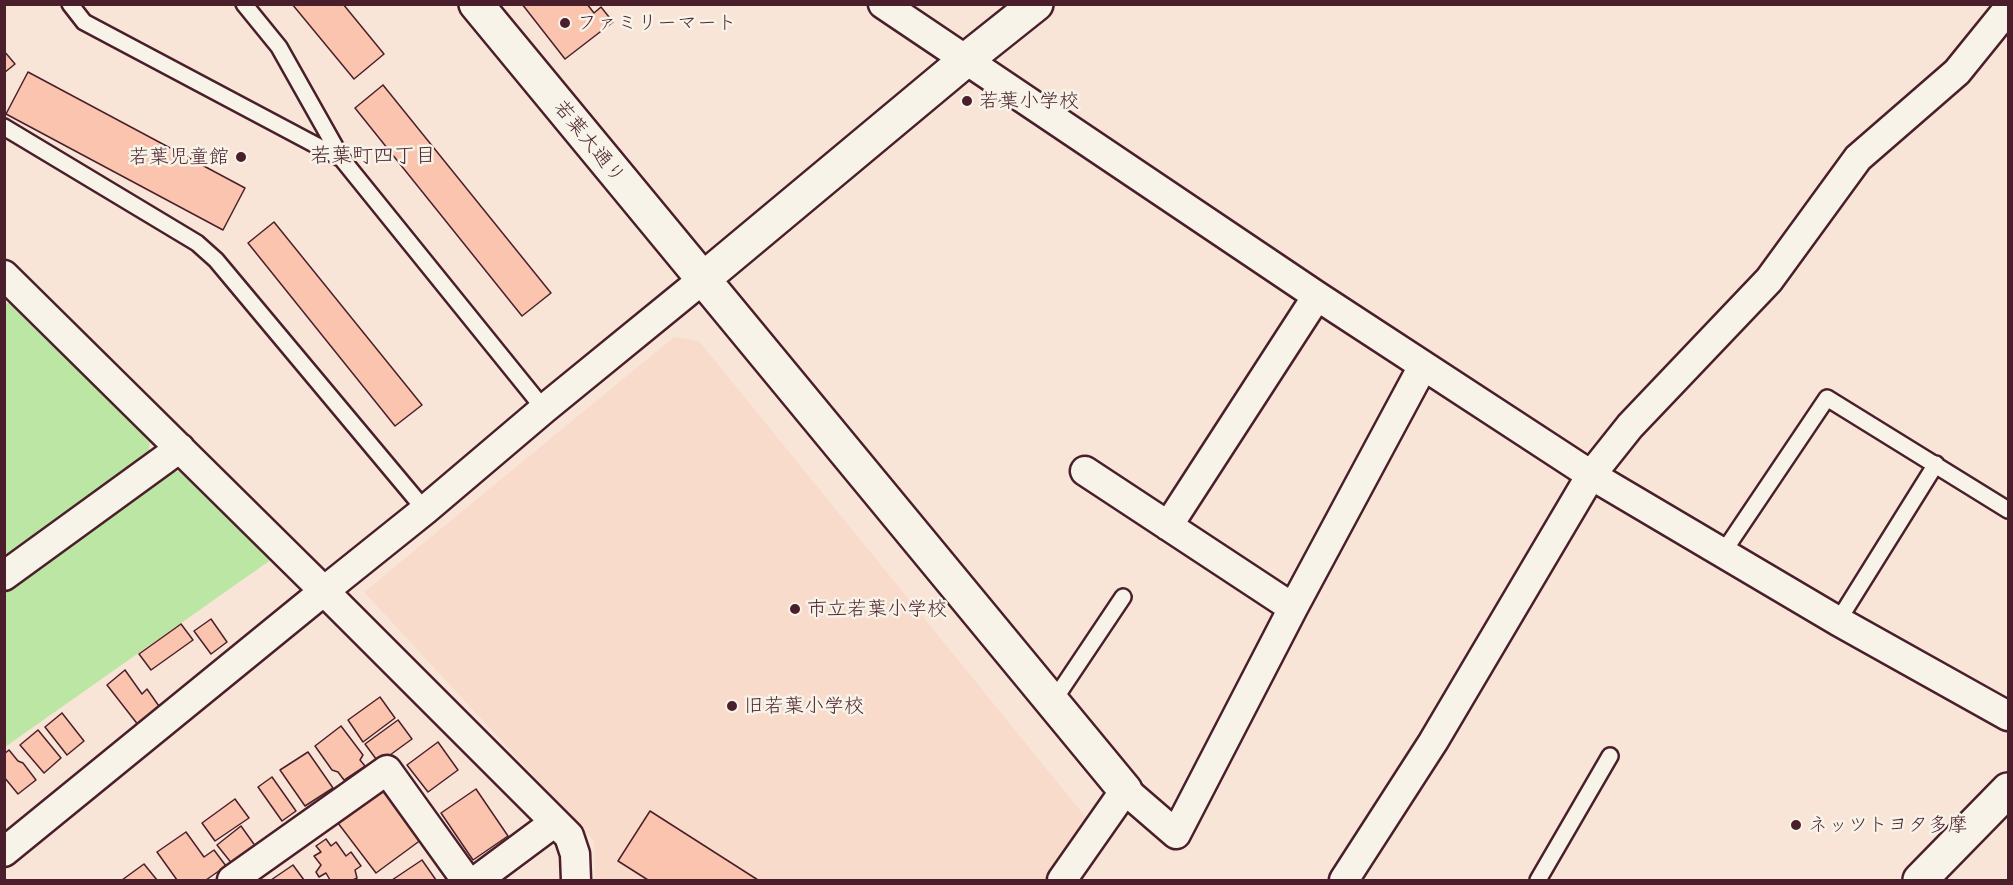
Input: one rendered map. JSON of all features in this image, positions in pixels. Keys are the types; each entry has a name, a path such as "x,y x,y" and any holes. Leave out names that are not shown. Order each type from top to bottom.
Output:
{"street":[{"name":"若葉大通り","path":"476,4 1125,790"},
{"path":"883,4 1317,296 1591,476 1838,621 2008,716"},
{"path":"4,852 425,510 543,409 1036,4"},
{"path":"1344,880 1433,742 1591,476 1630,426 1769,280 1858,158 1957,72 2008,9"},
{"path":"6,278 569,836 575,854 576,880"},
{"path":"1168,526 1317,296"},
{"path":"1062,880 1125,790 1176,834 1293,608 1423,366"},
{"path":"4,576 180,448"},
{"path":"1085,471 1293,608"},
{"path":"232,880 387,770 466,880"},
{"path":"1920,880 2008,790"},
{"path":"477,880 555,822"}],"lane":[{"path":"70,4 84,22 342,159"},
{"path":"244,4 279,47 342,159 543,409"},
{"path":"4,127 197,243 216,260 425,510"},
{"path":"1722,554 1827,398 2008,510"},
{"path":"1838,621 1936,464"},
{"path":"1052,703 1123,597"},
{"path":"1538,880 1610,756"}],"shaded area":[{"name":"旧若葉小学校","path":"674,337 699,341 1088,820 1047,880 595,880 594,841 364,592"}],"green space":[{"path":"4,303 17,304 150,438 149,452 5,557"},
{"path":"171,471 185,472 272,559 5,747 4,590"}],"building":[{"path":"292,4 343,4 384,54 354,79"},
{"path":"522,4 587,4 594,13 601,7 613,22 565,59"},
{"path":"4,51 15,64 4,73"},
{"path":"28,72 245,188 223,230 6,114"},
{"path":"383,85 551,293 522,316 355,108"},
{"path":"274,222 422,405 395,426 248,243"},
{"path":"211,619 227,642 211,654 194,631"},
{"path":"181,624 193,640 151,670 139,654"},
{"path":"125,670 142,694 147,689 161,709 139,726 107,685"},
{"path":"380,697 395,718 363,742 348,720"},
{"path":"62,713 84,741 67,755 45,727"},
{"path":"398,720 412,739 379,763 365,744"},
{"path":"341,726 363,755 360,760 365,766 344,780 338,772 332,770 315,746"},
{"path":"38,730 61,758 44,773 20,745"},
{"path":"438,742 458,770 428,792 407,765"},
{"path":"9,750 36,780 18,794 4,777 4,754"},
{"path":"308,752 333,788 305,806 280,770"},
{"path":"272,777 296,811 282,821 258,787"},
{"path":"382,786 429,834 376,873 338,823 339,816"},
{"path":"476,789 508,836 473,860 441,813"},
{"path":"235,799 249,818 215,841 202,823"},
{"path":"650,811 758,880 648,880 618,861"},
{"path":"241,826 256,847 233,865 217,845"},
{"path":"186,832 204,857 214,850 226,866 206,880 177,880 157,852"},
{"path":"326,839 331,846 336,842 346,856 351,852 361,866 355,870 357,878 330,880 326,873 319,877 316,872 321,865 314,856 321,852 316,846"},
{"path":"422,860 436,880 392,880"},
{"path":"144,864 157,880 122,880"},
{"path":"293,865 304,880 271,880"}],"place":[{"name":"ファミリーマート","path":"565,23"},
{"name":"若葉小学校","path":"967,101"},
{"name":"若葉児童館","path":"241,157"},
{"name":"市立若葉小学校","path":"795,609"},
{"name":"旧若葉小学校","path":"732,706"},
{"name":"ネッツトヨタ多摩","path":"1796,825"}],"district":[{"name":"若葉町四丁目","path":"373,156"}]}
